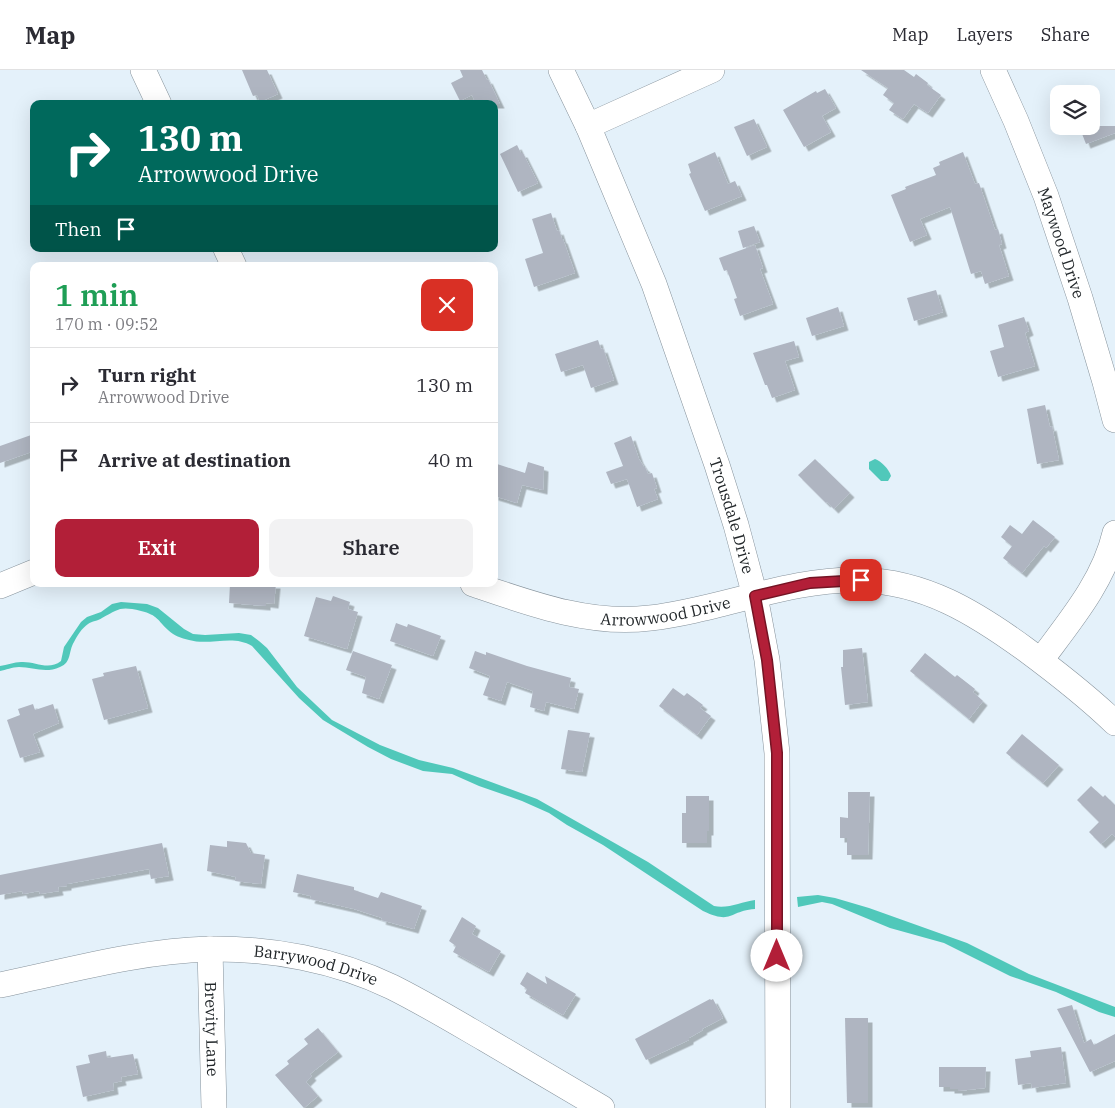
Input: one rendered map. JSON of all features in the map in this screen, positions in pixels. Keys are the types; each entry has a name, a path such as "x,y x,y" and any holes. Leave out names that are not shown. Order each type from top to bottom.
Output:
{"street":[{"path":"143,70 157,100"},
{"name":"Trousdale Drive","path":"561,70 588,126 654,284 725,491 755,596 767,660 777,753 778,1108"},
{"path":"588,126 712,70"},
{"name":"Maywood Drive","path":"993,70 1046,196 1085,314 1115,420"},
{"path":"1041,660 1088,595 1099,576 1115,533"},
{"path":"0,586 30,574"},
{"name":"Arrowwood Drive","path":"483,587 540,606 590,616 641,619 704,609 810,583 843,580 878,581 914,588 950,601 974,614 1041,660 1115,723"},
{"name":"Barrywood Drive","path":"0,985 119,960 176,952 210,949 269,952 298,956 378,981 432,1009 602,1108"},
{"name":"Brevity Lane","path":"210,949 214,1108"}],"shaded area":[{"path":"875,459 882,463 891,476 888,481 881,481 869,469 869,462"},
{"path":"121,602 147,604 158,608 193,634 239,633 251,635 267,648 297,687 332,720 380,745 419,760 453,768 537,799 648,862 714,906 729,906 755,900 755,909 726,917 720,917 703,911 603,845 549,813 452,774 423,771 391,759 323,720 299,698 252,646 245,643 229,640 205,642 186,639 173,634 151,614 134,609 124,609 86,626 75,640 66,662 60,667 44,670 16,667 0,671 0,666 18,662 46,665 56,664 61,661 64,647 81,622 112,604"},
{"path":"818,895 869,908 967,943 1029,974 1115,1007 1115,1017 1099,1012 1056,992 1010,976 944,943 890,928 832,904 822,902 798,907 797,897"}],"building":[{"path":"242,70 267,70 278,94 264,100 259,100 257,95 253,96"},
{"path":"460,70 482,70 488,79 500,104 498,104 498,100 474,100 472,95 460,100 451,83 463,77"},
{"path":"861,70 904,70 914,77 916,74 941,95 928,113 914,104 903,119 889,110 894,103 883,95 888,88"},
{"path":"825,89 836,108 822,116 831,132 804,147 783,110 816,91 817,93"},
{"path":"754,119 767,147 747,156 734,127"},
{"path":"1100,126 1115,126 1115,133 1086,144 1082,135 1100,135"},
{"path":"517,145 538,183 518,192 500,154"},
{"path":"715,152 728,184 735,181 742,196 705,211 689,174 691,173 688,164"},
{"path":"963,152 975,184 979,183 995,230 998,229 1002,244 999,245 1009,276 985,284 981,271 971,274 950,207 920,219 927,235 910,242 891,195 906,189 905,187 936,175 933,168 940,165 939,162"},
{"path":"551,213 575,273 534,287 525,259 543,253 532,219"},
{"path":"754,226 760,242 743,248 738,231"},
{"path":"755,245 763,268 760,269 773,304 740,316 734,299 737,298 727,270 724,271 719,258"},
{"path":"936,290 943,312 914,321 907,298"},
{"path":"838,307 844,326 812,336 806,318"},
{"path":"1024,317 1029,331 1025,333 1035,366 998,377 990,351 1004,347 998,325"},
{"path":"598,340 601,349 603,348 614,380 591,388 583,365 561,372 555,354"},
{"path":"794,341 799,357 785,361 795,390 772,398 753,353"},
{"path":"1045,405 1050,427 1052,426 1059,460 1037,464 1027,409"},
{"path":"30,435 30,452 0,463 0,446"},
{"path":"631,436 639,459 648,474 652,473 657,488 654,489 658,499 637,507 627,479 611,484 606,472 623,466 614,443"},
{"path":"815,459 850,493 834,509 798,475"},
{"path":"528,462 544,467 543,490 522,485 517,503 498,497 498,464 525,473"},
{"path":"1033,520 1055,537 1046,548 1044,546 1022,573 1003,558 1012,546 1001,537 1010,525 1022,534"},
{"path":"230,587 276,587 274,604 266,603 266,606 229,603"},
{"path":"333,596 350,602 348,609 358,612 347,649 304,636 316,597 331,601"},
{"path":"396,623 407,627 408,624 441,636 433,656 390,641"},
{"path":"862,648 868,702 845,705 841,667 843,667 843,650"},
{"path":"353,651 392,665 379,699 362,693 366,677 346,670"},
{"path":"475,651 486,655 486,652 571,678 569,687 579,689 574,709 546,702 544,711 530,707 533,691 507,682 501,701 483,695 490,676 469,668"},
{"path":"925,653 955,677 957,675 975,689 973,692 983,701 969,719 910,671"},
{"path":"136,666 148,708 104,720 92,679 104,676 103,673"},
{"path":"673,688 684,696 687,693 703,705 700,708 711,716 697,735 659,706"},
{"path":"33,704 35,710 53,704 59,723 33,734 40,752 20,758 7,720 20,715 18,709"},
{"path":"568,730 590,733 582,772 561,769"},
{"path":"1022,734 1059,765 1043,783 1006,753"},
{"path":"1091,786 1103,797 1105,795 1115,805 1115,837 1112,834 1101,844 1089,832 1099,822 1077,800"},
{"path":"848,792 870,792 868,855 847,855 847,838 840,838 840,817 848,818"},
{"path":"686,796 709,796 707,843 682,843 682,813 686,813"},
{"path":"227,841 246,843 251,853 265,855 261,884 235,881 236,877 207,871 210,845 227,847"},
{"path":"162,843 169,876 151,879 149,869 67,884 67,886 58,887 59,891 40,894 39,891 23,894 22,891 0,895 0,875"},
{"path":"297,874 354,887 354,890 378,898 381,892 422,906 414,929 381,920 382,918 354,909 310,899 311,896 293,892"},
{"path":"462,917 476,926 472,934 501,951 489,972 453,952 456,946 449,941"},
{"path":"527,972 547,984 545,976 576,994 563,1015 525,993 527,989 520,984"},
{"path":"713,999 723,1018 702,1029 689,1038 689,1040 646,1060 635,1039"},
{"path":"1072,1005 1084,1043 1091,1039 1094,1045 1115,1034 1115,1061 1090,1072 1057,1009"},
{"path":"845,1018 868,1018 868,1103 847,1103"},
{"path":"318,1028 338,1052 310,1074 312,1076 306,1082 318,1096 304,1108 275,1075 289,1064 287,1061 308,1044 304,1039"},
{"path":"1061,1047 1066,1083 1032,1088 1031,1083 1018,1085 1015,1059 1031,1057 1030,1051"},
{"path":"106,1051 107,1058 133,1054 138,1074 121,1077 122,1081 113,1083 114,1090 83,1097 76,1066 90,1063 88,1055"},
{"path":"939,1067 986,1067 985,1088 958,1091 958,1089 950,1089 950,1087 939,1087"}],"route":[{"path":"777,956 777,753 767,660 755,596 810,583 861,580"}]}
